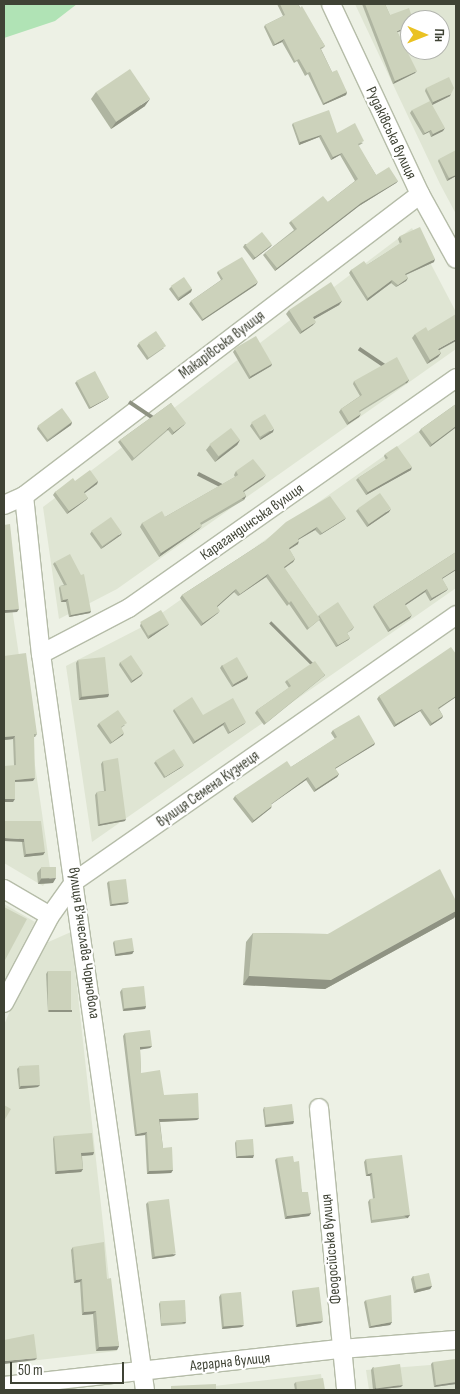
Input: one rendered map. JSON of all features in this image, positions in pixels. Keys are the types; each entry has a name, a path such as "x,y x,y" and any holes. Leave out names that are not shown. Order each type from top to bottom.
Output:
{"street":[{"name":"Рудаківська вулиця","path":"331,4 420,194 456,259"},
{"name":"Макарівська вулиця","path":"4,505 24,496 420,194"},
{"name":"Карагандинська вулиця","path":"41,654 129,608 456,378"},
{"name":"вулиця В'ячеслава Чорновола","path":"24,496 41,654 75,881 145,1390"},
{"name":"вулиця Семена Кузнеця","path":"4,1002 50,916 75,881 456,615"},
{"path":"4,890 50,916"},
{"name":"Феодосійська вулиця","path":"319,1108 346,1390"},
{"name":"Аграрна вулиця","path":"4,1386 341,1349 456,1340"}],"shaded area":[{"path":"355,4 456,4 456,214 440,184"},
{"path":"412,228 456,312 456,349 117,589 59,619 43,507"},
{"path":"456,405 456,588 92,842 66,666 142,627"},
{"path":"4,553 51,875 43,886 4,863"},
{"path":"4,904 35,922 4,981"},
{"path":"71,932 117,1351 4,1364 4,1025 37,947"},
{"path":"456,1363 456,1390 369,1390 366,1370"},
{"path":"321,1374 323,1390 179,1390"}],"green space":[{"path":"4,4 77,4 55,21 4,38"}],"building":[{"path":"280,4 298,4 300,8 302,6 325,46 320,48 332,72 337,70 347,92 324,103 310,72 307,73 299,59 295,61 284,39 275,44 265,25 285,15"},
{"path":"365,4 385,4 390,15 400,11 400,30 397,31 400,37 400,60 412,60 417,71 395,81"},
{"path":"130,69 150,99 116,122 96,92"},
{"path":"449,77 454,88 451,94 433,102 426,88"},
{"path":"430,101 445,128 433,134 431,130 425,133 412,110"},
{"path":"329,110 337,133 355,123 364,141 358,144 376,175 389,167 398,181 361,203 277,268 265,253 297,229 291,221 323,196 328,202 358,179 342,153 333,157 321,135 300,142 293,123"},
{"path":"456,150 456,175 449,178 439,159"},
{"path":"420,227 435,259 405,274 408,278 398,285 392,280 368,298 351,270 364,261 367,265 402,242 400,236"},
{"path":"262,232 272,245 255,258 245,245"},
{"path":"242,257 258,282 203,319 191,301 223,279 218,271"},
{"path":"184,277 192,289 179,298 171,286"},
{"path":"331,282 342,301 313,317 316,322 302,331 289,310"},
{"path":"456,314 456,339 438,349 441,353 430,360 415,334 426,327 428,331"},
{"path":"156,331 166,346 149,358 139,343"},
{"path":"256,336 272,364 250,376 234,348"},
{"path":"397,357 409,380 359,411 361,414 349,422 341,409 362,395 354,381"},
{"path":"95,371 109,397 91,407 76,381"},
{"path":"171,403 186,423 174,432 170,427 134,458 120,440"},
{"path":"456,404 456,426 432,444 421,429"},
{"path":"62,408 72,422 48,439 38,426"},
{"path":"265,414 274,429 260,437 251,422"},
{"path":"231,428 240,440 218,456 209,444"},
{"path":"397,446 412,467 368,492 358,478 388,458 385,454"},
{"path":"253,459 266,475 243,491 246,496 200,523 202,526 161,553 142,523 162,511 165,517 238,475 236,471"},
{"path":"90,470 98,481 84,492 88,498 69,511 55,492 73,478 75,481"},
{"path":"380,493 391,509 369,524 358,508"},
{"path":"330,496 346,518 322,533 317,527 298,539 299,541 289,548 295,559 284,567 320,619 309,628 291,601 289,603 268,574 240,594 236,589 217,606 220,611 203,623 182,595 264,542 286,522"},
{"path":"111,517 122,533 102,546 91,531"},
{"path":"10,524 19,609 4,610 4,525"},
{"path":"456,552 456,569 442,578 448,589 432,598 427,589 405,604 412,615 390,629 374,605"},
{"path":"70,554 81,575 84,574 91,611 71,615 68,599 63,600 60,586 67,585 55,562"},
{"path":"338,602 354,627 347,633 350,638 338,645 319,615"},
{"path":"161,610 169,624 148,636 140,622"},
{"path":"451,647 456,654 456,696 438,708 443,716 432,723 422,709 396,724 379,696"},
{"path":"26,653 37,734 34,734 35,778 15,780 15,799 4,799 4,766 16,765 15,736 4,737 4,656"},
{"path":"131,655 143,673 133,681 120,662"},
{"path":"105,657 109,694 82,697 78,660"},
{"path":"237,657 248,676 233,685 222,666"},
{"path":"315,661 325,675 266,723 257,710 291,686 287,680"},
{"path":"192,697 203,715 233,698 246,722 230,732 225,722 195,741 174,709"},
{"path":"118,710 127,723 121,727 124,733 112,742 99,723"},
{"path":"359,715 375,743 335,768 339,774 316,789 308,777 271,804 272,806 254,820 235,796 287,761 291,767 337,737 333,730"},
{"path":"174,749 184,765 165,777 155,761"},
{"path":"118,758 126,819 100,824 97,792 106,791 103,761"},
{"path":"4,821 41,821 45,852 26,854 24,839 4,838"},
{"path":"41,867 56,867 56,878 41,878"},
{"path":"440,869 456,901 456,911 331,980 249,976 253,933 328,934"},
{"path":"126,879 129,902 112,904 109,881"},
{"path":"4,907 27,919 4,962"},
{"path":"132,938 134,951 116,954 114,941"},
{"path":"48,971 71,971 71,1010 48,1010"},
{"path":"144,986 146,1006 124,1008 122,988"},
{"path":"150,1030 152,1046 140,1047 141,1073 160,1070 164,1095 198,1093 199,1118 159,1119 163,1148 172,1147 173,1170 149,1171 147,1132 137,1134 125,1033"},
{"path":"39,1065 40,1085 20,1086 19,1066"},
{"path":"292,1104 294,1121 266,1124 264,1107"},
{"path":"4,1105 11,1109 4,1121"},
{"path":"92,1133 94,1152 81,1153 83,1169 57,1171 54,1136"},
{"path":"253,1139 254,1155 237,1156 236,1140"},
{"path":"402,1155 410,1215 372,1220 370,1199 375,1198 372,1173 368,1174 366,1159"},
{"path":"293,1156 294,1162 299,1161 302,1192 308,1192 311,1213 287,1216 277,1158"},
{"path":"169,1199 176,1254 155,1256 148,1202"},
{"path":"104,1242 107,1279 111,1278 119,1346 99,1347 96,1311 84,1312 82,1279 76,1280 73,1247"},
{"path":"429,1273 432,1286 416,1289 413,1277"},
{"path":"319,1287 323,1321 297,1324 293,1290"},
{"path":"241,1292 244,1325 224,1327 221,1294"},
{"path":"391,1295 392,1322 371,1326 366,1300"},
{"path":"185,1300 186,1322 161,1323 160,1301"},
{"path":"34,1334 37,1358 4,1361 4,1340"},
{"path":"455,1359 456,1382 436,1385 433,1362"},
{"path":"400,1364 403,1385 376,1389 373,1368"},
{"path":"323,1378 325,1390 297,1390 296,1382"},
{"path":"216,1384 216,1390 171,1390 171,1386"}]}
